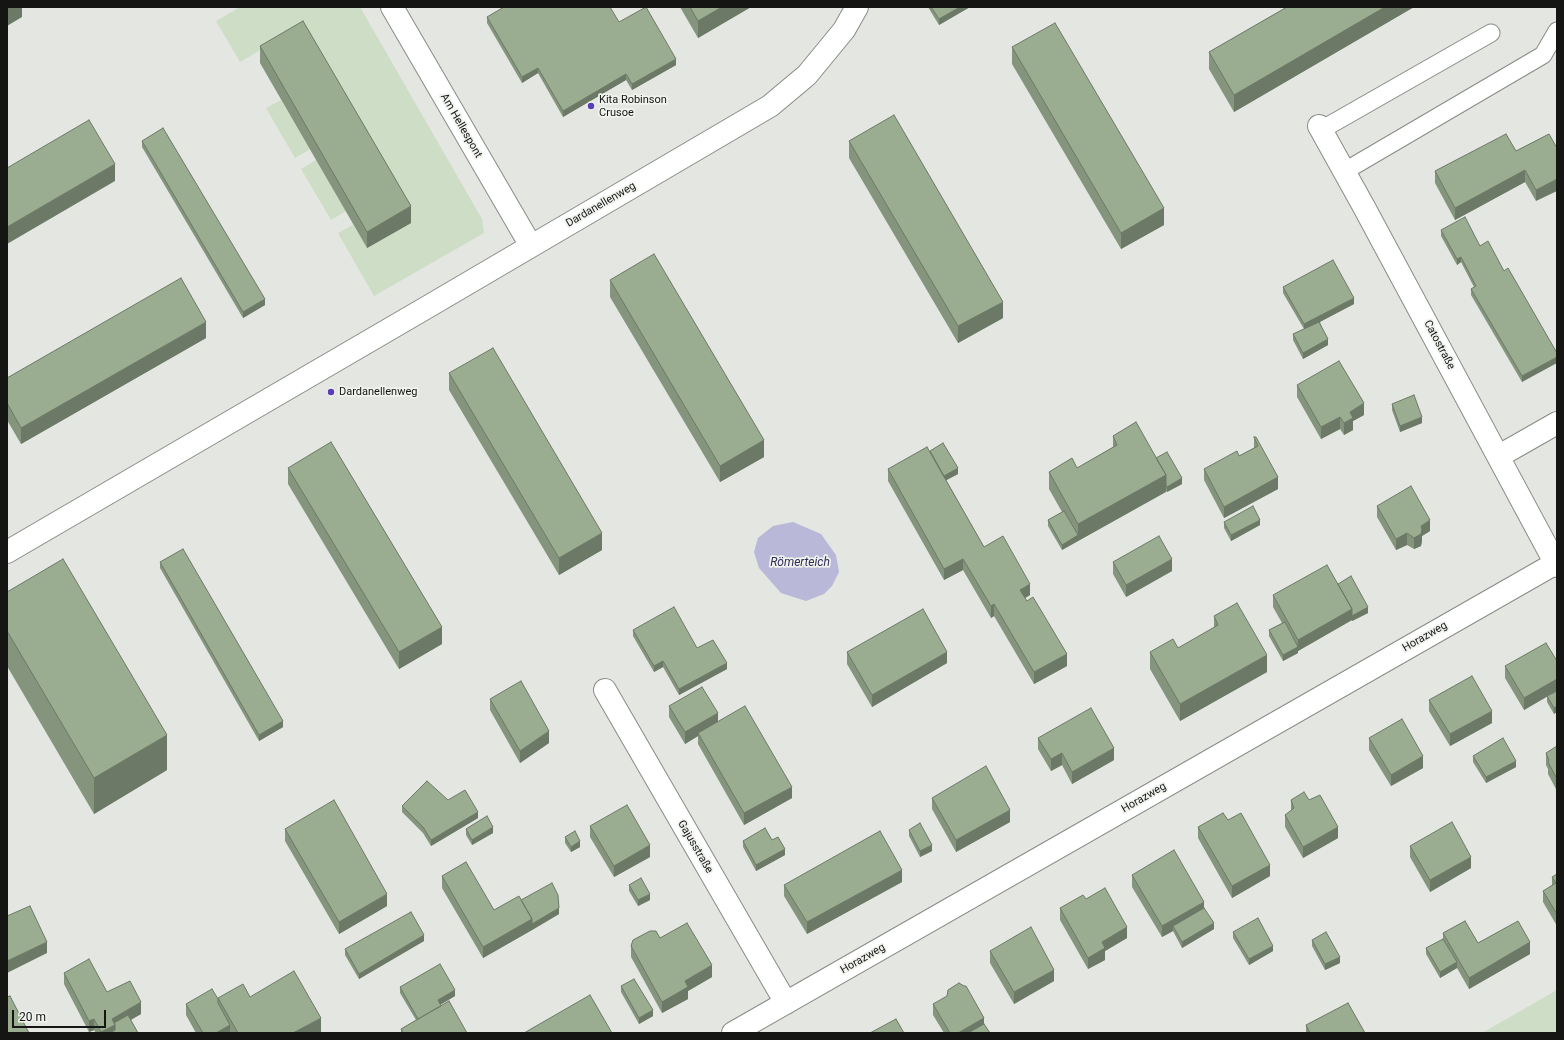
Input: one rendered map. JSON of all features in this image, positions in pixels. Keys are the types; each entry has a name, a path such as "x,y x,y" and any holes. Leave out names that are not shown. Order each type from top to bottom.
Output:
{"street":[{"name":"Am Hellespont","path":"392,7 531,246"},
{"name":"Dardanellenweg","path":"7,552 770,106 806,75 844,30 857,7"},
{"name":"Catostraße","path":"1320,128 1345,171 1556,564"},
{"path":"1499,456 1557,423"},
{"name":"Horazweg","path":"733,1033 1556,564"},
{"name":"Gajusstraße","path":"605,690 786,1003"}],"lane":[{"path":"1345,171 1543,55 1557,31"},
{"path":"1320,128 1491,33"}],"green space":[{"path":"240,7 360,7 482,219 484,233 374,296 338,233 353,225 367,248 411,223 290,33 240,62 216,21"},
{"path":"281,100 310,149 295,158 266,108"},
{"path":"316,160 346,211 331,220 301,169"},
{"path":"1557,990 1557,1033 1482,1033"}],"water":[{"name":"Römerteich","path":"793,522 821,534 836,555 839,572 832,586 824,594 806,601 781,593 759,568 754,552 758,538 773,526"}],"building":[{"path":"504,7 610,7 619,22 646,7 676,59 632,84 626,74 563,111 538,68 522,77 487,17"},
{"path":"690,7 722,7 698,21"},
{"path":"931,7 960,7 939,19"},
{"path":"1287,7 1385,7 1234,95 1209,52"},
{"path":"303,21 411,206 367,232 260,46"},
{"path":"1055,23 1164,208 1121,233 1012,47"},
{"path":"894,115 1003,302 958,326 849,141"},
{"path":"89,120 115,164 7,227 7,168"},
{"path":"163,128 265,299 243,312 142,141"},
{"path":"1506,134 1516,151 1549,134 1557,148 1557,179 1536,190 1525,170 1455,208 1435,171"},
{"path":"1465,217 1480,246 1488,241 1504,271 1508,268 1557,353 1557,357 1522,376 1471,289 1476,286 1461,257 1457,259 1441,230"},
{"path":"654,254 764,440 720,466 610,280"},
{"path":"1333,260 1354,298 1304,324 1283,287"},
{"path":"181,278 206,322 21,428 7,403 7,378"},
{"path":"1319,322 1328,339 1303,353 1293,334"},
{"path":"493,348 602,533 559,558 449,373"},
{"path":"1339,361 1364,403 1350,412 1353,418 1344,423 1340,417 1321,427 1297,385"},
{"path":"1414,395 1422,417 1400,426 1392,404"},
{"path":"1136,422 1166,475 1078,524 1049,472 1072,458 1077,468 1117,445 1113,436"},
{"path":"1254,437 1256,437 1278,477 1224,507 1204,469 1237,451 1239,456 1258,446"},
{"path":"331,442 442,627 399,652 288,468"},
{"path":"943,443 958,468 944,476 930,451"},
{"path":"927,447 984,547 1003,536 1030,584 1020,590 1027,601 1033,597 1067,654 1034,672 994,604 991,606 963,559 944,569 888,469"},
{"path":"1167,452 1182,478 1167,487 1166,475 1156,458"},
{"path":"1411,486 1430,520 1421,526 1421,534 1414,538 1407,533 1396,539 1377,506"},
{"path":"1253,506 1260,520 1231,535 1224,522"},
{"path":"1064,511 1078,535 1062,545 1048,520"},
{"path":"1159,536 1172,559 1126,585 1113,562"},
{"path":"183,549 283,721 259,735 160,562"},
{"path":"63,559 167,735 94,778 7,631 7,592"},
{"path":"1327,565 1352,609 1298,640 1273,595"},
{"path":"1351,576 1368,607 1352,616 1352,609 1338,584"},
{"path":"1237,603 1267,655 1180,704 1150,652 1173,639 1178,648 1218,625 1214,616"},
{"path":"674,607 697,648 713,640 727,663 679,689 663,661 654,666 633,630"},
{"path":"923,609 947,652 872,695 847,652"},
{"path":"1285,622 1298,647 1283,655 1269,630"},
{"path":"1546,643 1557,661 1557,679 1524,698 1505,666"},
{"path":"1472,676 1492,711 1450,734 1429,700"},
{"path":"521,681 549,731 520,751 490,699"},
{"path":"702,687 718,713 685,732 669,706"},
{"path":"1557,691 1557,706 1554,708 1547,696"},
{"path":"745,706 792,787 744,813 698,733"},
{"path":"1091,708 1114,748 1072,772 1062,753 1051,759 1038,738"},
{"path":"1402,719 1423,756 1391,775 1369,738"},
{"path":"1503,738 1516,761 1486,777 1473,756"},
{"path":"1557,746 1557,779 1548,762 1549,760 1546,753"},
{"path":"986,766 1010,810 956,840 932,798"},
{"path":"427,781 448,800 465,790 478,812 431,840 423,827 402,806"},
{"path":"1304,792 1309,800 1320,795 1338,827 1303,847 1285,815 1294,808 1291,800"},
{"path":"334,800 387,894 339,922 285,829"},
{"path":"627,805 650,845 614,866 590,826"},
{"path":"1223,813 1228,820 1241,813 1270,865 1232,886 1198,827"},
{"path":"487,816 493,827 472,840 466,829"},
{"path":"1452,822 1471,857 1430,880 1410,846"},
{"path":"920,823 932,845 920,851 909,830"},
{"path":"765,828 772,840 778,837 785,849 756,865 743,841"},
{"path":"575,831 580,841 571,847 565,837"},
{"path":"880,831 902,870 807,922 784,885"},
{"path":"1174,850 1204,902 1162,926 1132,875"},
{"path":"466,862 494,910 519,896 532,919 483,947 442,876"},
{"path":"1557,874 1557,914 1543,891 1556,883 1552,877"},
{"path":"641,878 650,894 638,900 629,885"},
{"path":"552,883 558,895 559,908 532,924 532,919 521,900"},
{"path":"1105,888 1127,927 1102,942 1105,948 1088,958 1060,908 1083,895 1086,899"},
{"path":"30,906 47,942 7,961 7,916"},
{"path":"1204,908 1214,923 1182,942 1173,926"},
{"path":"411,912 424,935 359,974 345,949"},
{"path":"1258,918 1273,946 1249,959 1233,932"},
{"path":"1465,921 1478,943 1518,921 1530,942 1469,978 1443,933"},
{"path":"687,923 712,965 685,981 688,987 662,1002 631,946 633,940 650,931 656,931 660,938"},
{"path":"1031,927 1054,970 1014,992 990,951"},
{"path":"1326,932 1340,957 1325,964 1312,940"},
{"path":"1443,939 1457,962 1440,972 1426,948"},
{"path":"89,959 107,992 130,981 141,1002 112,1019 115,1025 101,1032 94,1019 89,1021 64,973"},
{"path":"440,964 455,990 438,1000 441,1006 418,1019 400,987"},
{"path":"294,971 321,1018 293,1033 238,1033 218,998 243,984 250,997"},
{"path":"634,979 653,1010 639,1018 621,986"},
{"path":"959,983 966,986 984,1018 958,1033 950,1033 933,1004 947,996 948,990"},
{"path":"212,989 230,1025 216,1033 203,1033 186,1004"},
{"path":"590,995 612,1033 524,1033"},
{"path":"10,996 29,1033 7,1033 7,997"},
{"path":"449,1001 467,1033 403,1033 401,1029"},
{"path":"1348,1003 1365,1033 1310,1033 1306,1025"},
{"path":"128,1015 138,1033 110,1033 115,1030 114,1023"},
{"path":"896,1019 904,1033 870,1033"},
{"path":"984,1024 990,1033 968,1033"}],"place":[{"name":"Kita Robinson Crusoe","path":"591,106"},
{"name":"Dardanellenweg","path":"331,392"}]}
